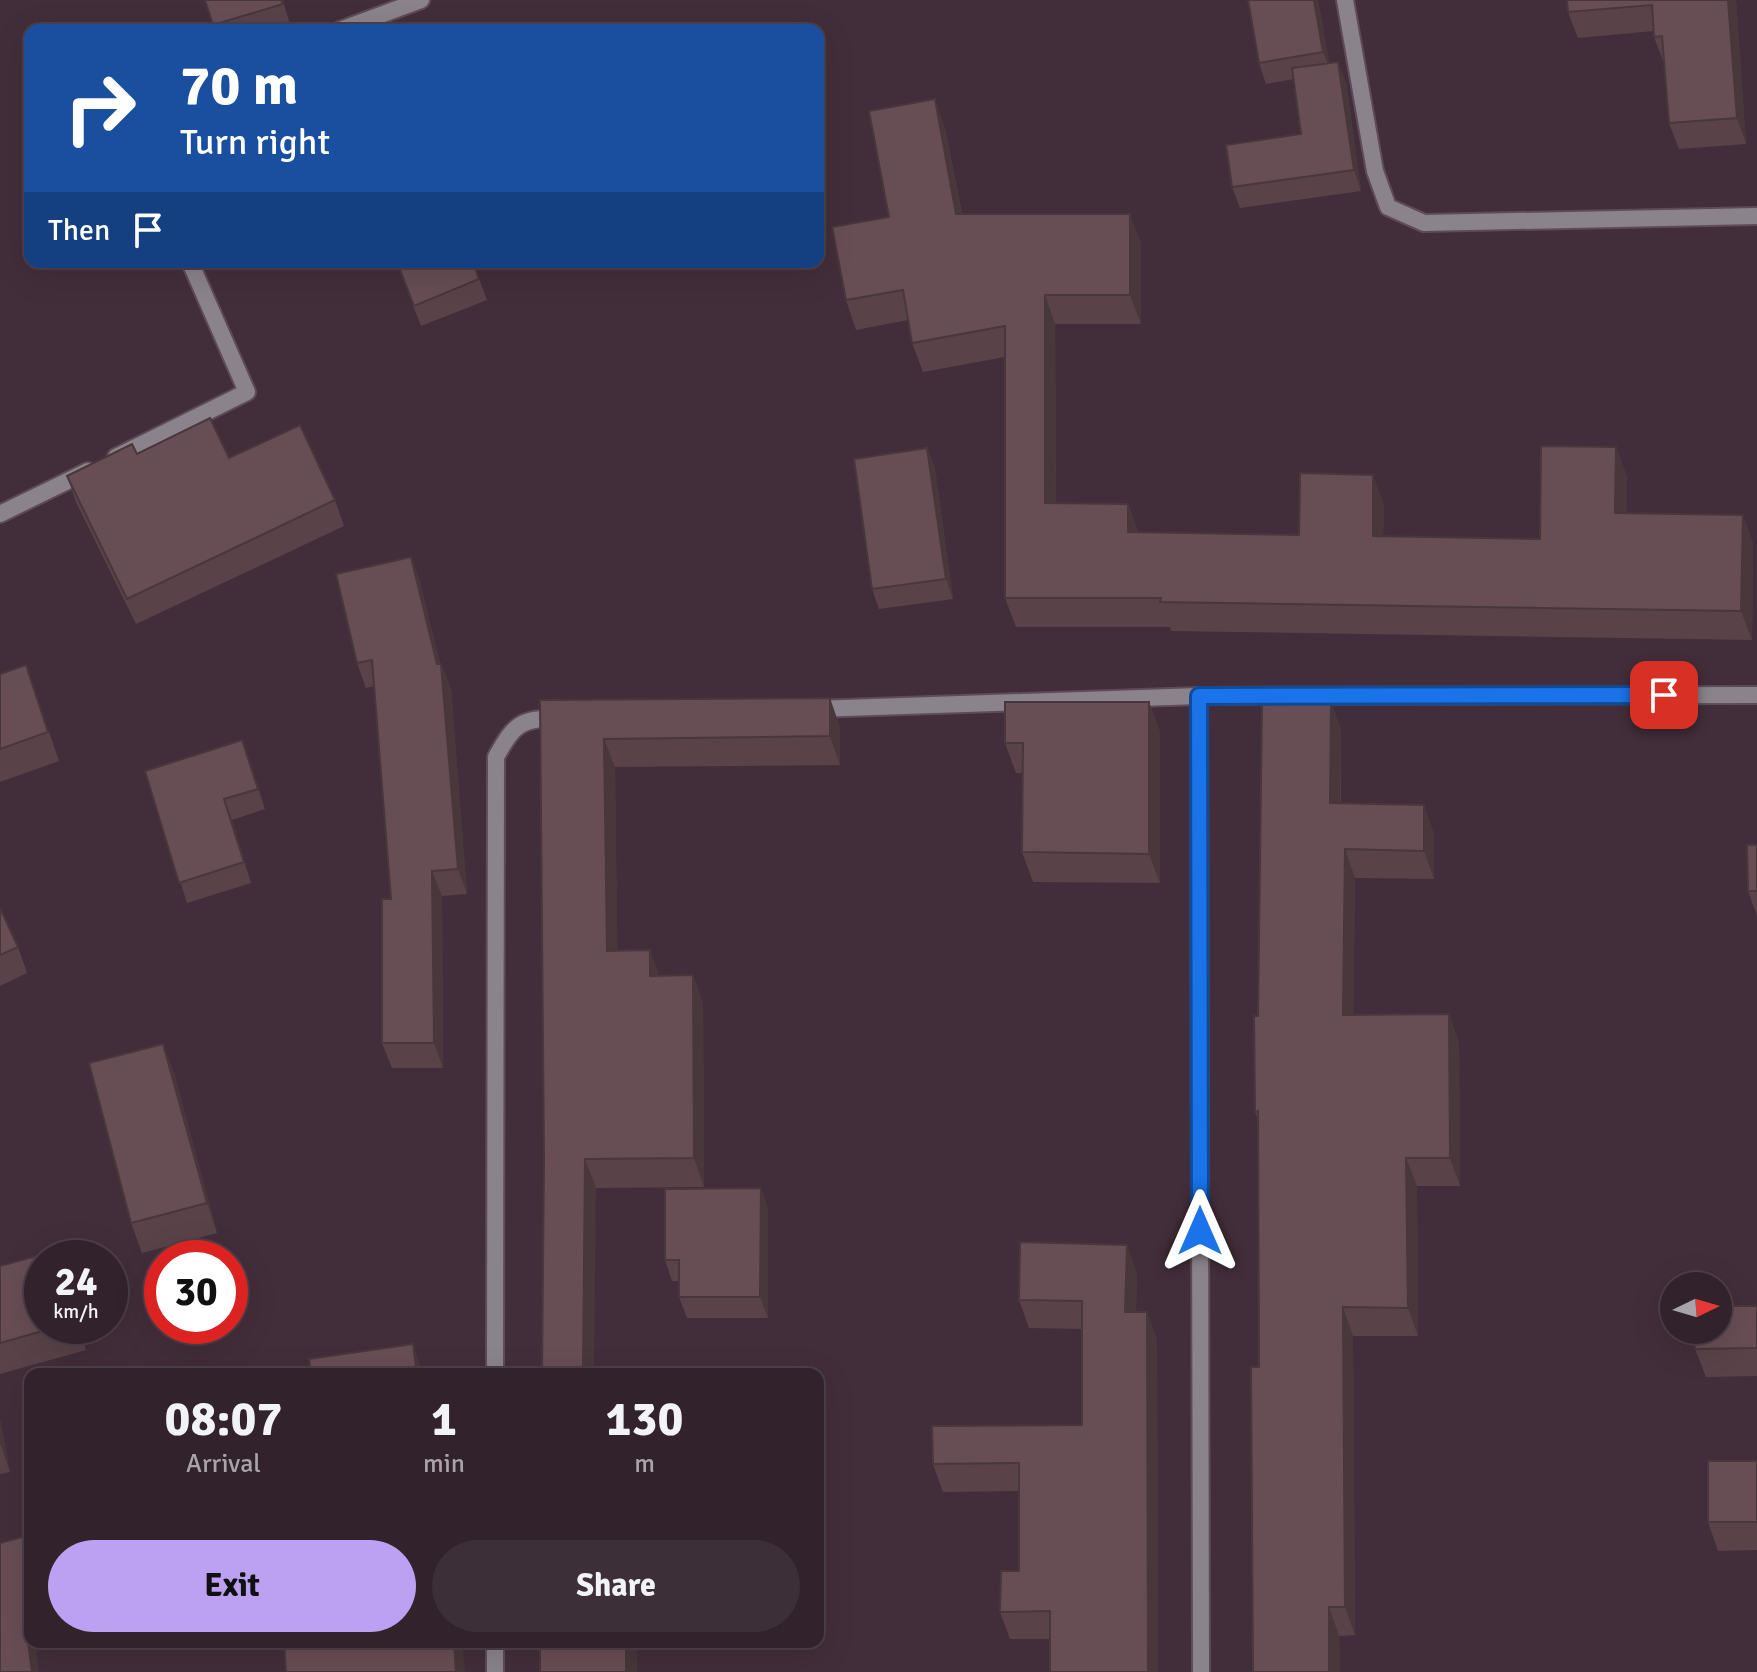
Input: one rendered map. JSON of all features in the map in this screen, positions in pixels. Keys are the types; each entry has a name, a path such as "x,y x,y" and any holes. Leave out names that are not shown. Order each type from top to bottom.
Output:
{"street":[{"path":"356,24 421,0"},
{"path":"1345,0 1375,171 1388,207 1424,223 1757,216"},
{"path":"0,514 247,392 193,268"},
{"path":"804,709 1199,696 1757,695"},
{"path":"1199,696 1201,1672"},
{"path":"495,1368 496,757 512,729 535,718 583,717"},
{"path":"495,1648 495,1672"}],"building":[{"path":"205,0 281,0 283,4 216,24 213,24"},
{"path":"1248,0 1314,0 1323,52 1259,63"},
{"path":"1567,0 1728,0 1737,118 1669,123 1662,36 1654,37 1652,5 1568,12"},
{"path":"1338,62 1354,170 1232,187 1226,145 1301,134 1292,68"},
{"path":"935,99 956,214 1130,214 1130,295 1045,295 1045,503 1128,504 1128,532 1299,535 1300,473 1373,475 1373,536 1540,539 1541,446 1616,447 1615,513 1743,515 1741,611 1160,602 1161,598 1005,598 1005,326 912,343 903,290 846,300 832,227 889,217 869,111"},
{"path":"399,268 475,268 479,279 414,306"},
{"path":"210,418 229,458 300,425 335,500 127,599 67,476 132,444 137,454"},
{"path":"927,448 946,579 872,589 854,459"},
{"path":"411,557 437,664 441,664 458,869 432,871 434,1043 382,1043 382,899 391,899 372,660 357,663 336,574"},
{"path":"26,665 48,732 0,749 0,674"},
{"path":"830,698 830,736 604,739 607,951 650,950 650,976 693,975 694,1158 585,1159 583,1368 542,1368 544,1159 540,700"},
{"path":"1262,700 1331,701 1330,803 1424,805 1424,851 1345,849 1343,1015 1449,1014 1450,1158 1406,1158 1408,1308 1343,1307 1345,1607 1329,1607 1329,1672 1253,1672 1251,1367 1259,1367 1258,1111 1255,1112 1254,1016 1258,1016"},
{"path":"1005,702 1149,702 1149,854 1022,852 1023,743 1005,743"},
{"path":"242,740 258,789 224,799 244,862 179,883 145,771"},
{"path":"1747,845 1757,845 1757,891 1748,891"},
{"path":"0,908 18,947 0,955"},
{"path":"163,1044 207,1203 131,1223 89,1063"},
{"path":"761,1188 760,1297 679,1297 679,1260 665,1260 665,1189"},
{"path":"1020,1242 1127,1245 1125,1312 1147,1312 1148,1672 1050,1672 1050,1611 1000,1612 1001,1571 1019,1571 1019,1463 933,1464 932,1426 1082,1425 1082,1301 1019,1300"},
{"path":"24,1259 24,1336 0,1343 0,1266"},
{"path":"1732,1306 1757,1306 1757,1348 1695,1349 1695,1344 1732,1344"},
{"path":"413,1344 416,1368 310,1368 309,1359"},
{"path":"1708,1461 1757,1461 1757,1522 1708,1522"},
{"path":"24,1537 24,1648 29,1648 32,1672 0,1672 0,1543"},
{"path":"284,1648 454,1648 456,1672 286,1672"},
{"path":"540,1648 626,1648 626,1672 540,1672"}],"route":[{"path":"1200,1231 1199,696 1664,695"}]}
